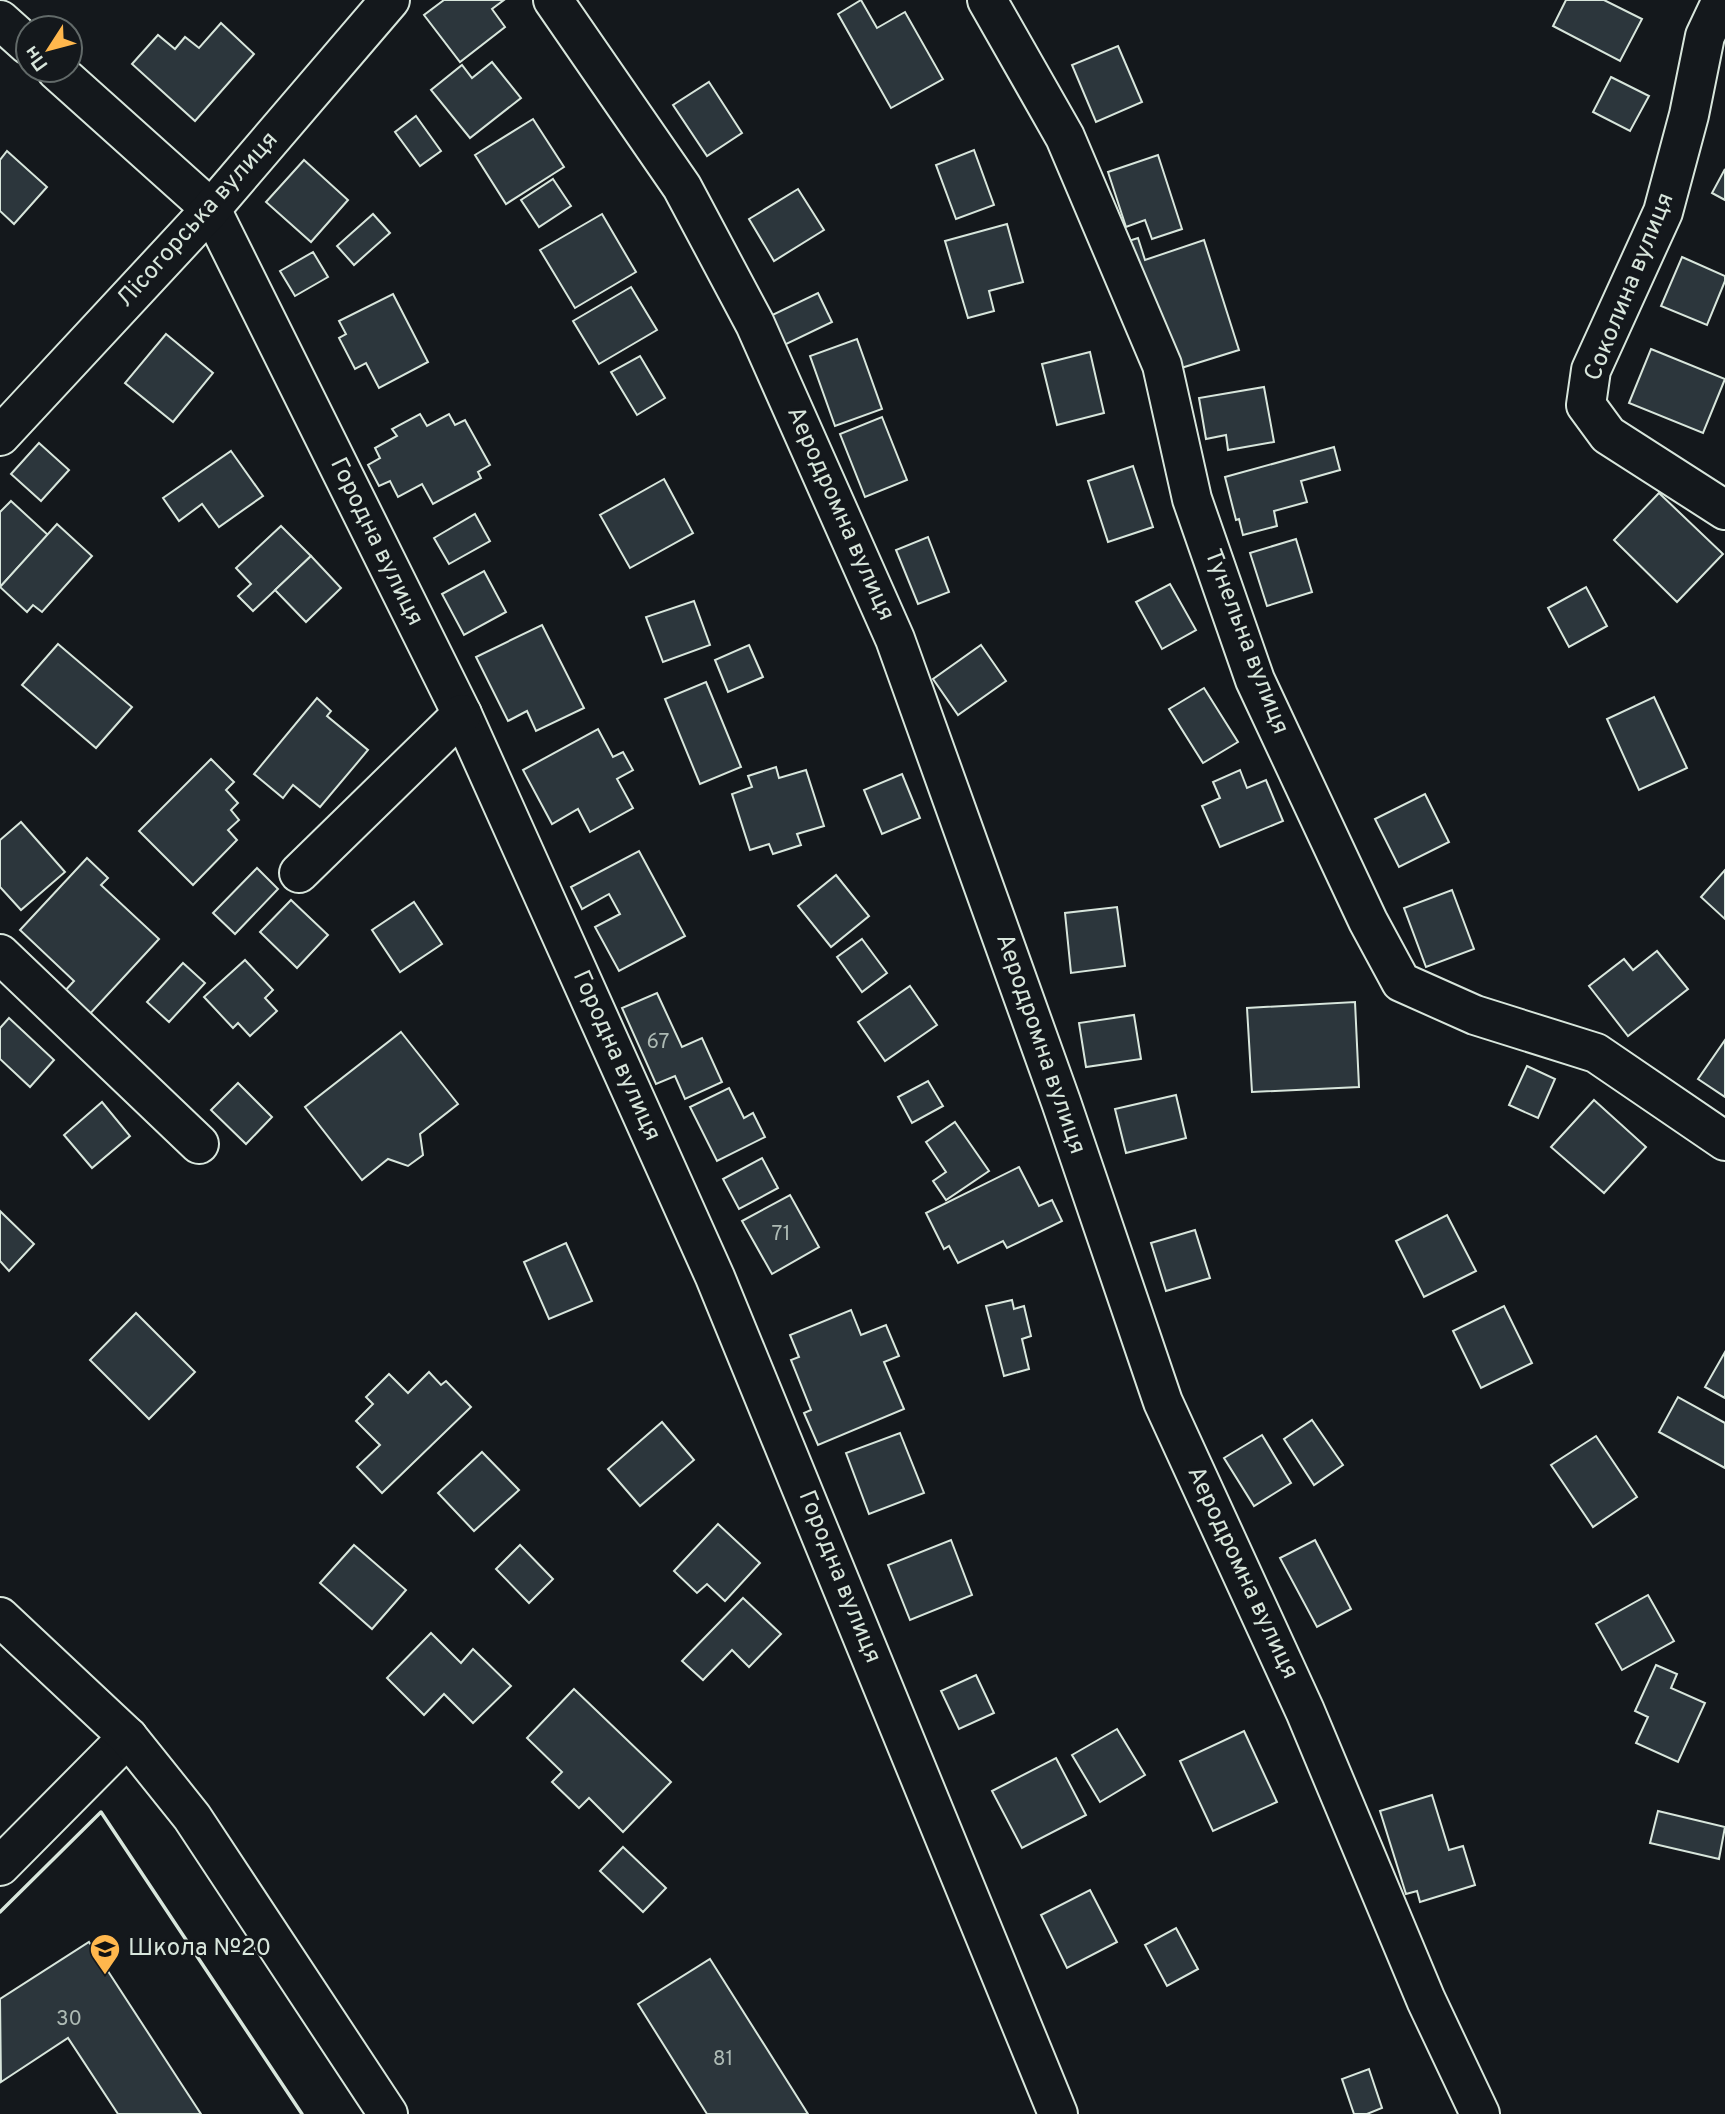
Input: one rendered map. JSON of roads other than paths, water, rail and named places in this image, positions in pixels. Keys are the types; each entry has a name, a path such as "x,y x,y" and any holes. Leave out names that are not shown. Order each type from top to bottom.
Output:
{"street":[{"name":"Лісогорська вулиця","path":"0,436 211,209 390,0"},
{"name":"Аеродромна вулиця","path":"553,0 688,199 755,324 895,639 1056,1090 1163,1402 1305,1711 1426,2000 1480,2114"},
{"name":"Тунельна вулиця","path":"987,0 1065,138 1162,365 1192,499 1255,680 1368,921 1401,982 1475,1015 1596,1053 1725,1141"},
{"name":"Соколина вулиця","path":"1722,0 1705,36 1689,115 1663,212 1591,370 1586,405 1608,435 1725,510"},
{"path":"0,20 14,32"},
{"name":"Городна вулиця","path":"72,84 211,209 462,714 715,1277 1058,2114"},
{"path":"299,873 462,714"},
{"path":"0,954 199,1144"},
{"path":"0,1617 128,1737 192,1818 388,2114"},
{"path":"0,1867 128,1737"}],"place":[{"name":"Школа №20","path":"105,1976"}]}
